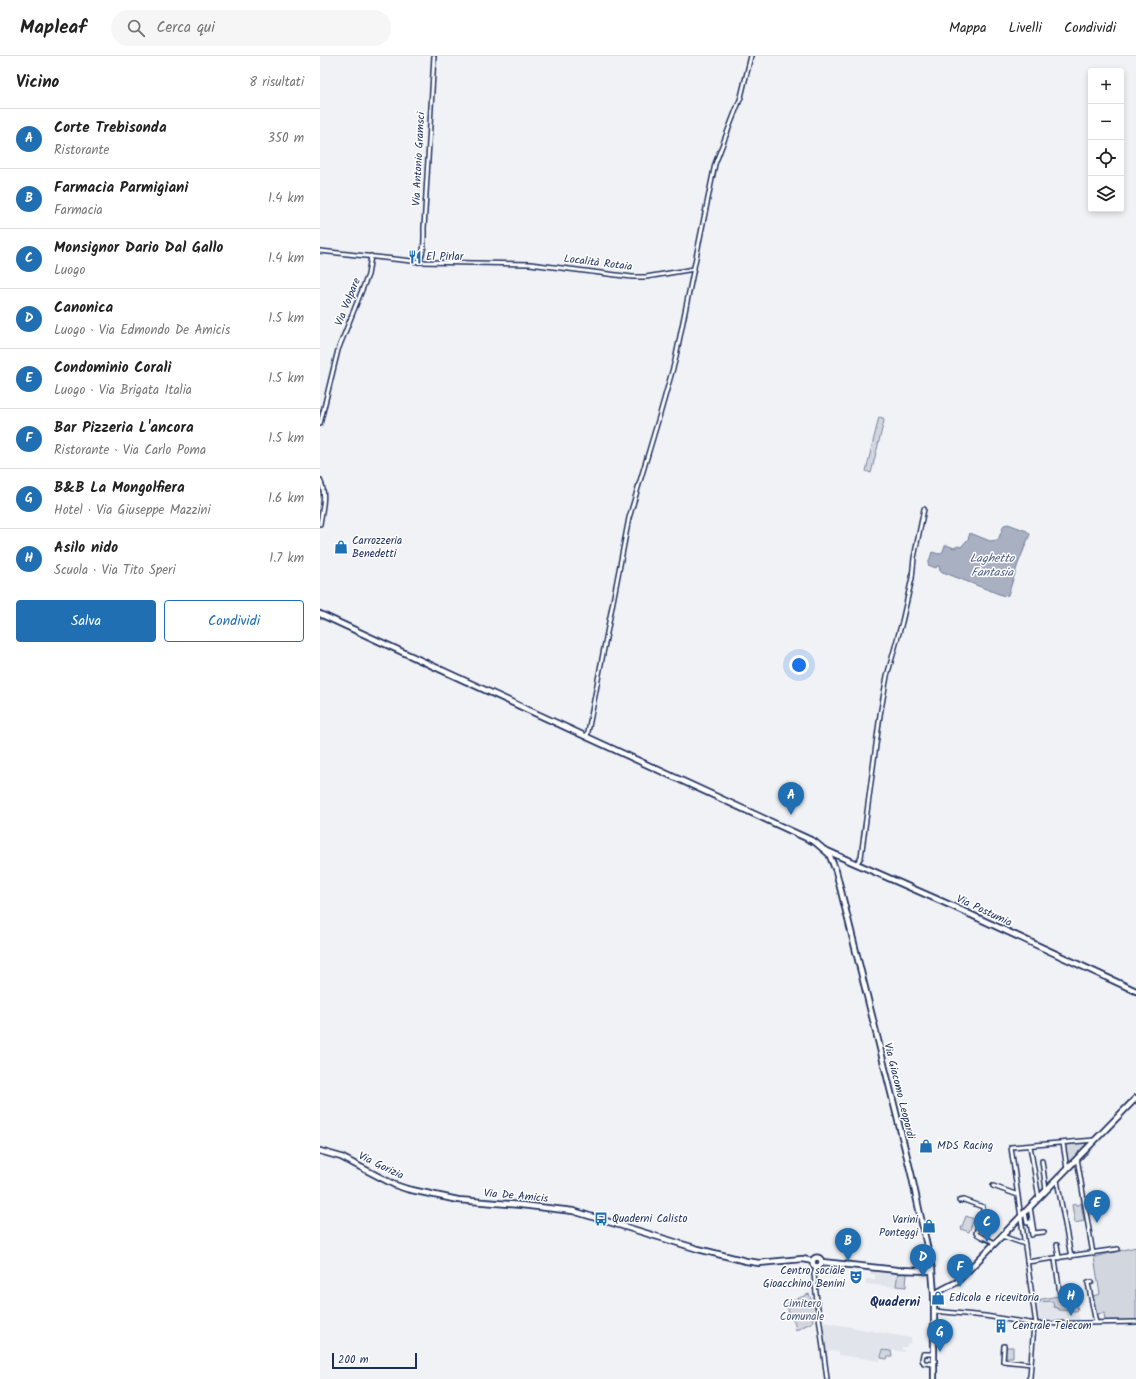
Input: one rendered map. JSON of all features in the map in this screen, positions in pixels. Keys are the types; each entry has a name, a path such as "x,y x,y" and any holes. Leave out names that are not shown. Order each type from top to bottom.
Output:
{"main road":[{"name":"Via Postumia","path":"320,614 815,842 824,849 1136,991"},
{"name":"Via Giacomo Leopardi","path":"824,849 831,858 836,871 909,1164 932,1272 934,1295 934,1379"},
{"path":"934,1295 957,1282 1136,1098"},
{"name":"Via Gorizia","path":"320,1151 341,1157 395,1185 458,1200"},
{"name":"Via De Amicis","path":"458,1200 573,1211 698,1249 746,1261 759,1262 802,1259 813,1261"},
{"path":"822,1262 820,1266 813,1264 814,1259 818,1258 822,1262 932,1272"}],"street":[{"name":"Via Antonio Gramsci","path":"418,262 422,251 424,228 434,56"},
{"path":"587,737 629,518 674,361 715,164 745,84 751,56"},
{"path":"320,251 418,262"},
{"name":"Via Volpare","path":"320,424 338,350 368,275 371,256"},
{"name":"Località Rotaia","path":"418,262 542,265 632,277 646,277 694,269"},
{"path":"320,480 324,490 320,524"},
{"path":"857,863 861,857 880,715 887,676 900,633 912,578 924,509"},
{"path":"1029,1378 1035,1324 1025,1244 1010,1147 1095,1140"},
{"path":"1063,1143 1067,1169"},
{"path":"1030,1146 1039,1198"},
{"path":"1077,1158 1093,1254"},
{"path":"1042,1161 1046,1190"},
{"path":"1057,1179 1071,1257"},
{"path":"993,1186 1018,1195"},
{"path":"959,1201 964,1200 983,1207 976,1233 994,1243"},
{"path":"1030,1207 1034,1233 1044,1232"},
{"path":"1025,1212 1027,1222 1030,1222 1032,1235"},
{"path":"1002,1236 1025,1244"},
{"path":"1057,1245 1060,1294"},
{"path":"1027,1262 1093,1254 1118,1249"},
{"path":"816,1266 814,1274 827,1379"},
{"path":"1092,1282 1088,1283 1096,1323"},
{"path":"934,1311 985,1316 1035,1324 1055,1324 1069,1321 1096,1323 1136,1322"},
{"path":"1055,1319 1055,1324"},
{"path":"1004,1346 1003,1361 1031,1364"},
{"path":"933,1354 923,1354 922,1360 924,1363 933,1364"}],"shaded area":[{"path":"873,1269 898,1272 896,1287 866,1284 866,1279 875,1279 875,1275 870,1274 870,1271"},
{"path":"1074,1293 1080,1322 1041,1322 1036,1300"},
{"path":"823,1322 911,1338 911,1344 907,1343 907,1347 902,1347 904,1352 881,1349 880,1361 839,1355 839,1352 826,1350"}],"green space":[{"path":"879,417 883,418 884,421 871,473 866,471"},
{"path":"1088,1143 1067,1165 1065,1144"},
{"path":"1081,1203 1084,1221 1075,1223 1072,1205 1076,1204 1077,1206"},
{"path":"966,1216 974,1219 969,1232 961,1229"},
{"path":"1136,1247 1136,1320 1105,1321 1104,1313 1096,1314 1093,1296 1100,1294 1094,1257"},
{"path":"898,1272 907,1273 906,1287 896,1286"},
{"path":"1074,1293 1078,1311 1059,1310 1058,1308 1054,1307 1053,1301 1037,1302 1037,1300"},
{"name":"Cimitero Comunale","path":"809,1294 818,1316 812,1319 813,1322 796,1330 794,1321 789,1314 787,1303"},
{"path":"1005,1347 1013,1347 1013,1357 1004,1357"},
{"path":"882,1350 891,1351 892,1357 888,1357 887,1359 881,1358"}],"water":[{"name":"Laghetto Fantasia","path":"1008,524 1027,531 1030,534 1008,595 1004,596 940,571 939,566 936,568 928,565 932,552 939,554 942,553 947,545 954,548 958,546 961,547 968,539 970,533 990,541 998,540 1004,525"}],"place":[{"name":"El Pirlar","path":"415,257"},
{"name":"Carrozzeria Benedetti","path":"341,547"},
{"name":"Corte Trebisonda","path":"791,815"},
{"name":"MDS Racing","path":"926,1146"},
{"name":"Quaderni Calisto","path":"601,1219"},
{"name":"Condominio Corali","path":"1097,1223"},
{"name":"Varini Ponteggi","path":"929,1226"},
{"name":"Monsignor Dario Dal Gallo","path":"987,1242"},
{"name":"Farmacia Parmigiani","path":"848,1261"},
{"name":"Centro sociale Gioacchino Benini","path":"856,1277"},
{"name":"Canonica","path":"923,1277"},
{"name":"Bar Pizzeria L'ancora","path":"960,1287"},
{"name":"Edicola e ricevitoria","path":"938,1298"},
{"name":"Asilo nido","path":"1071,1316"},
{"name":"Centrale Telecom","path":"1001,1326"},
{"name":"B&B La Mongolfiera","path":"940,1352"}],"district":[{"name":"Quaderni","path":"895,1302"}]}
